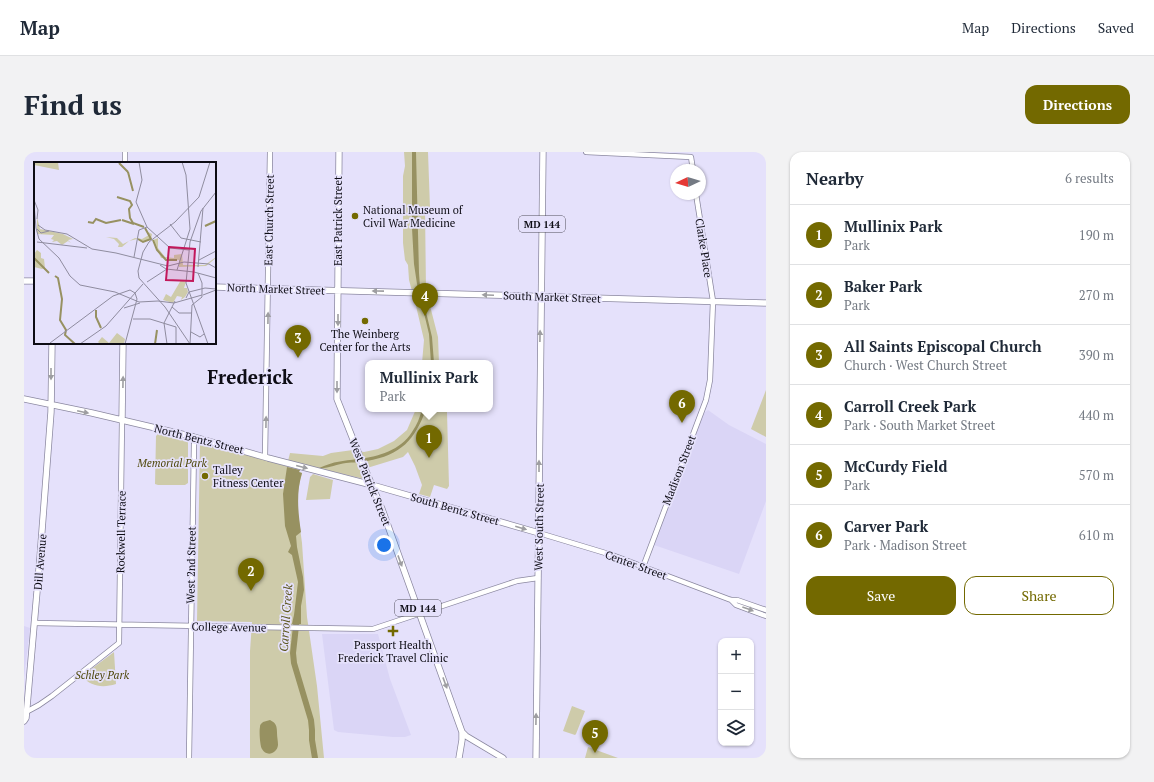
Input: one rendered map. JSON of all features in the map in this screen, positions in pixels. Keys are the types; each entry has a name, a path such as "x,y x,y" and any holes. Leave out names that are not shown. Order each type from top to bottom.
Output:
{"main road":[{"name":"East Patrick Street","path":"338,291 339,152"},
{"name":"MD 144","path":"541,296 543,152"},
{"name":"North Market Street","path":"216,287 338,291"},
{"name":"South Market Street","path":"338,291 766,303"},
{"name":"West Patrick Street","path":"338,291 337,399 382,509 462,732 459,758"},
{"name":"West South Street","path":"536,758 541,296"},
{"name":"Dill Avenue","path":"25,717 35,623 51,405 52,344"},
{"path":"122,420 123,344"},
{"name":"North Bentz Street","path":"24,399 194,437 372,485"},
{"name":"South Bentz Street","path":"372,485 539,533"},
{"path":"462,732 466,736 504,758"}],"street":[{"name":"East Church Street","path":"264,457 270,152"},
{"path":"586,152 691,157 692,164"},
{"name":"Clarke Place","path":"697,200 713,301"},
{"name":"Madison Street","path":"643,567 708,392 710,380 713,301"},
{"name":"Rockwell Terrace","path":"25,717 119,643 122,420"},
{"name":"West 2nd Street","path":"189,758 194,444"},
{"name":"Center Street","path":"539,533 612,555 732,600 737,600 766,610"},
{"name":"College Avenue","path":"35,623 374,629 518,581 538,578"},
{"name":"Center Street","path":"732,600 736,605 766,616"}],"shaded area":[{"path":"412,152 416,152 420,287 432,337 434,360 431,360 429,334 417,284 414,264 412,228"},
{"path":"708,410 729,425 766,444 766,501 739,574 654,545 704,413"},
{"path":"421,412 425,412 417,429 411,437 398,450 389,455 364,462 346,463 319,468 338,462 366,458 388,452 402,444 412,432"},
{"path":"287,467 300,470 299,472 302,473 298,502 301,532 296,536 304,590 301,606 301,624 292,624 298,582 292,555 288,552 291,546 285,526 283,494"},
{"path":"24,626 30,628 24,678"},
{"path":"322,634 378,634 390,679 411,735 405,737 393,737 338,732 334,730"},
{"path":"270,720 274,722 276,727 278,745 276,751 269,754 266,753 261,747 260,725 263,722"}],"green space":[{"path":"404,152 428,152 430,208 425,208 426,290 438,337 439,360 422,360 424,340 409,280 408,265 405,260 403,243 403,176 405,166"},
{"path":"766,390 766,437 751,429"},
{"path":"415,412 447,412 449,486 447,489 434,485 430,497 419,494 422,485 408,452 403,457 367,468 364,462 359,463 364,479 288,461 290,453 323,456 331,453 353,450 364,452 378,449 394,441 407,430"},
{"name":"Memorial Park","path":"158,434 188,442 188,483 185,485 155,484 156,436"},
{"path":"200,441 300,470 299,472 302,473 298,490 297,505 302,543 307,617 317,686 324,758 250,758 250,651 252,622 197,621"},
{"path":"313,474 333,480 330,499 306,500 310,477"},
{"name":"Schley Park","path":"114,652 116,684 98,686 89,682 82,676"},
{"path":"572,706 585,711 575,735 563,731"},
{"path":"588,747 618,758 585,758"}],"waterway":[{"name":"Carroll Creek","path":"297,617 293,653 294,663 311,720 315,758"}],"place":[{"name":"National Museum of Civil War Medicine","path":"355,216"},
{"name":"Carroll Creek Park","path":"425,316"},
{"name":"The Weinberg Center for the Arts","path":"365,321"},
{"name":"All Saints Episcopal Church","path":"298,358"},
{"name":"Carver Park","path":"682,423"},
{"name":"Mullinix Park","path":"429,458"},
{"name":"Talley Fitness Center","path":"205,476"},
{"name":"Baker Park","path":"251,591"},
{"name":"Passport Health Frederick Travel Clinic","path":"393,631"},
{"name":"McCurdy Field","path":"595,753"}],"district":[{"name":"Frederick","path":"250,377"}]}
